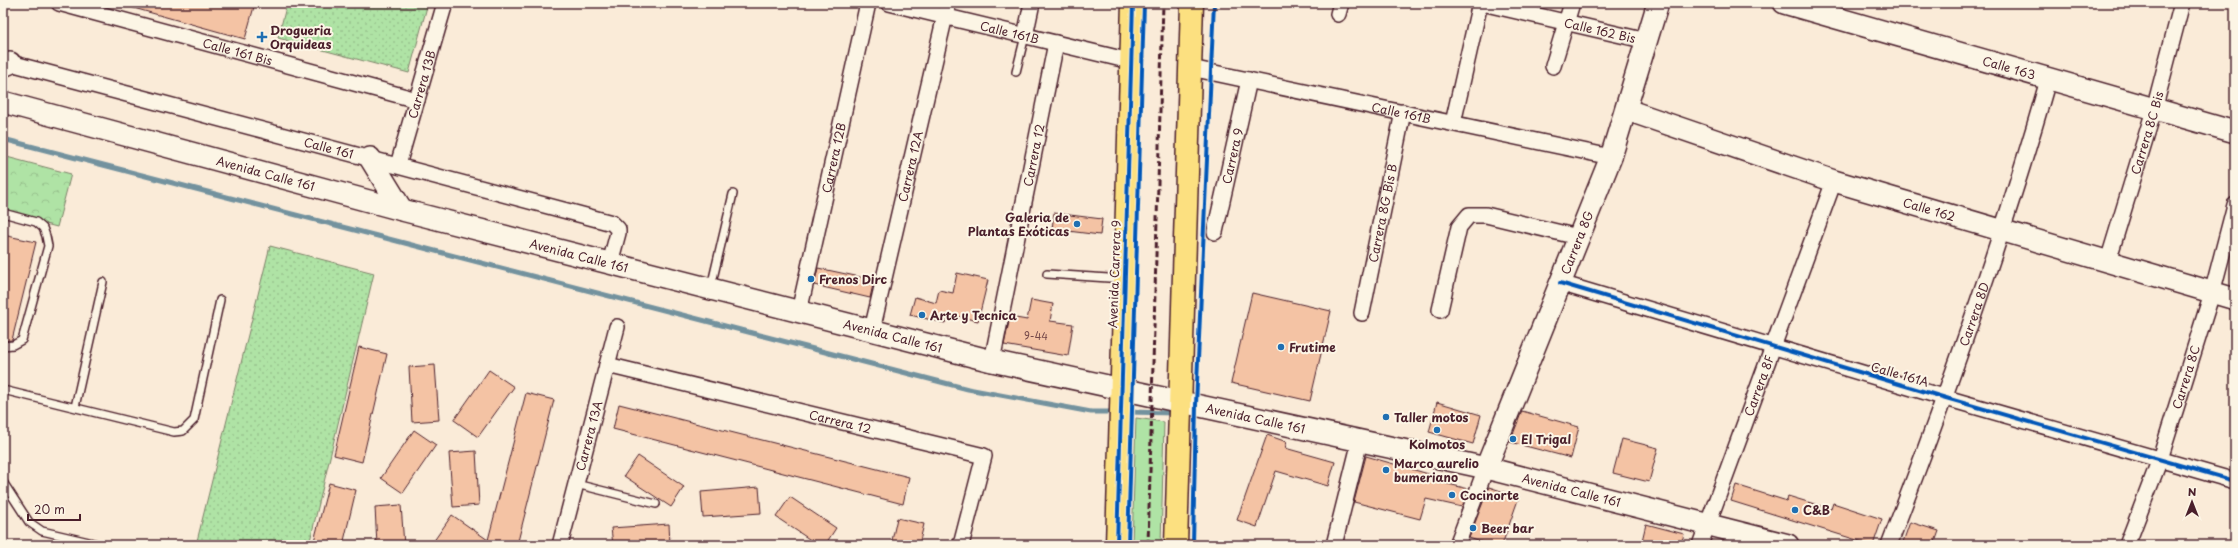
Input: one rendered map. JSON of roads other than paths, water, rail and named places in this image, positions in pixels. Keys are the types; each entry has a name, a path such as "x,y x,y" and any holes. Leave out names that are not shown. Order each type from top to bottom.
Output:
{"main road":[{"name":"Avenida Carrera 9","path":"1117,545 1130,61 1133,3"},
{"path":"1176,545 1192,68 1192,3"},
{"name":"Carrera 8G","path":"1486,468 1611,157 1627,110 1658,3"},
{"name":"Calle 163","path":"1784,3 2048,80 2235,132"},
{"name":"Avenida Calle 161","path":"3,102 402,210 992,361 1486,468 1788,545"},
{"name":"Calle 162","path":"1627,110 1834,181 2003,232 2108,261 2235,300"},
{"path":"370,158 402,210"}],"street":[{"name":"Calle 161 Bis","path":"59,3 417,100"},
{"name":"Carrera 13B","path":"398,165 445,3"},
{"name":"Carrera 12B","path":"799,312 868,3"},
{"name":"Calle 161B","path":"889,3 947,10 1025,36 1130,61"},
{"path":"1025,36 1032,3"},
{"path":"1453,123 1481,3"},
{"name":"Calle 162 Bis","path":"1481,3 1647,41"},
{"path":"1553,66 1572,3"},
{"name":"Carrera 8C Bis","path":"2108,261 2154,110 2182,3"},
{"name":"Carrera 12A","path":"872,330 947,10"},
{"name":"Carrera 12","path":"992,361 1056,43"},
{"name":"Calle 161","path":"5,61 612,223 618,229 618,233 610,263"},
{"name":"Calle 161B","path":"1192,68 1611,157"},
{"name":"Carrera 9","path":"1216,232 1249,80"},
{"name":"Carrera 8D","path":"1889,545 1946,398 2003,232 2048,80"},
{"name":"Carrera 8G Bis B","path":"1362,313 1403,112"},
{"name":"Carrera 8F","path":"1700,545 1834,181"},
{"name":"Carrera 8C","path":"2126,545 2160,459 2212,293 2235,205"},
{"path":"1440,310 1459,227 1469,215 1486,214 1578,237"},
{"name":"Calle 161A","path":"1560,283 1772,347 2235,481"},
{"name":"Carrera 13A","path":"560,545 617,327"},
{"name":"Carrera 12","path":"607,365 984,456 961,545"},
{"path":"1334,545 1360,441"},
{"name":"Carrera 8G","path":"1457,545 1486,468"}],"lane":[{"path":"1016,72 1025,36"},
{"path":"710,289 733,194"},
{"path":"3,214 36,222 43,228 48,246 22,340 14,345 3,346"},
{"path":"1047,274 1124,279"},
{"path":"75,407 103,282"},
{"path":"3,390 174,432 183,431 194,420 220,300"},
{"path":"3,482 29,522 42,531 102,545"},
{"path":"576,484 656,504"}],"waterway":[{"path":"3,139 968,389 1091,412 1117,412"},
{"path":"1127,412 1175,413"}],"railway":[{"path":"1148,545 1163,3"}],"place":[{"name":"Drogueria Orquideas","path":"262,37"},
{"name":"Galeria de Plantas Exóticas","path":"1077,224"},
{"name":"Frenos Dirc","path":"811,279"},
{"name":"Arte y Tecnica","path":"922,315"},
{"name":"Frutime","path":"1281,347"},
{"name":"Taller motos","path":"1386,417"},
{"name":"Kolmotos","path":"1437,430"},
{"name":"El Trigal","path":"1513,439"},
{"name":"Marco aurelio bumeriano","path":"1386,470"},
{"name":"Cocinorte","path":"1452,495"},
{"name":"C&B","path":"1795,510"},
{"name":"Beer bar","path":"1473,528"}]}
